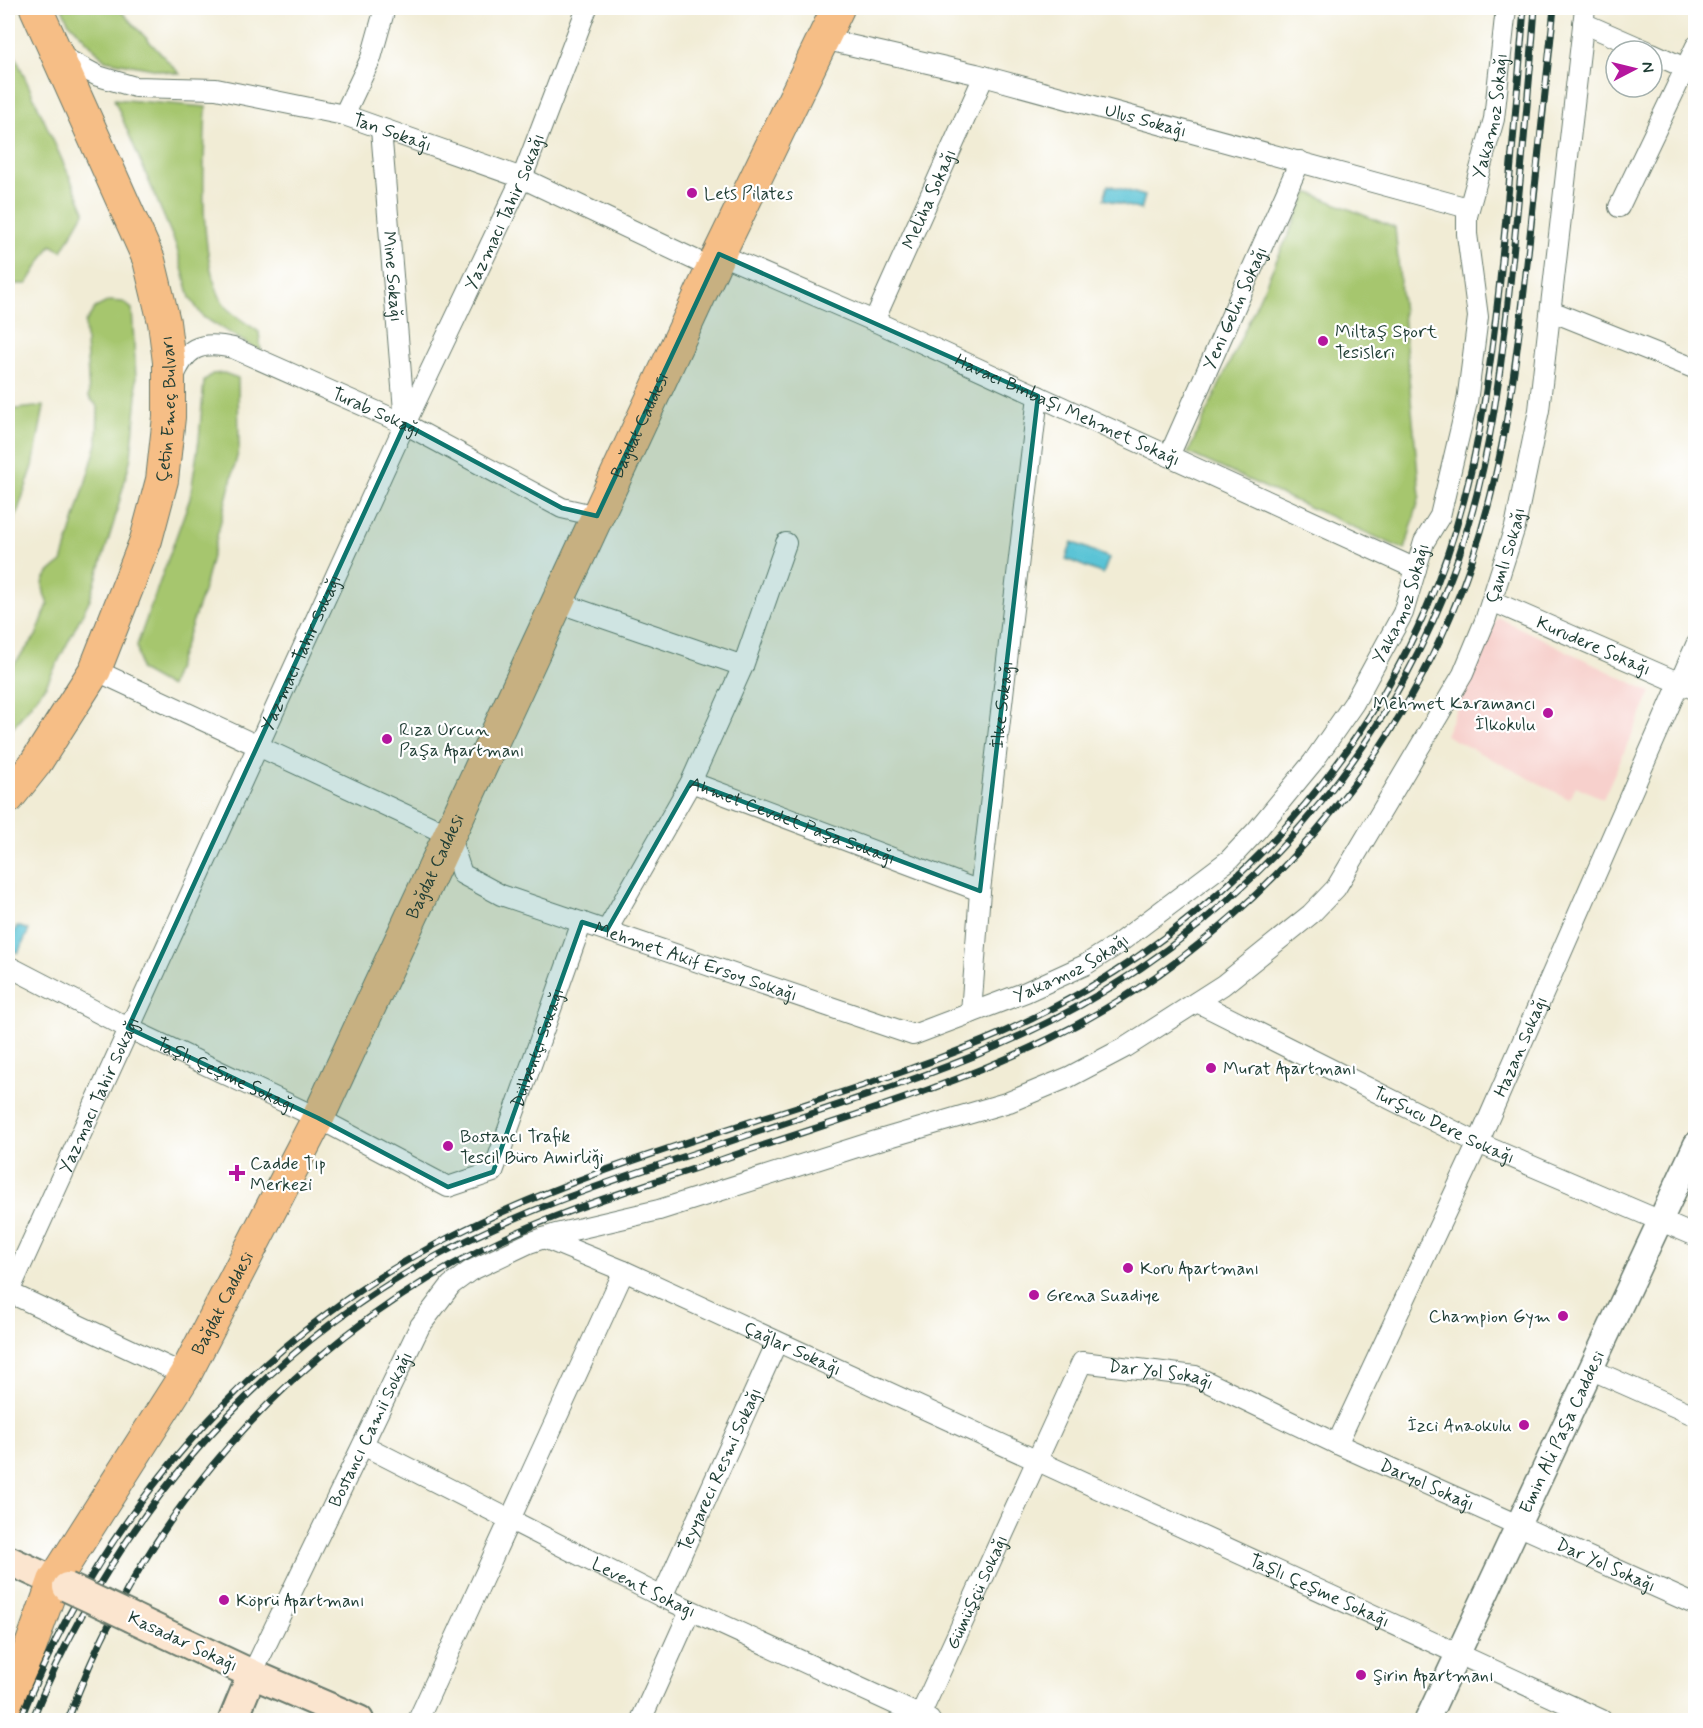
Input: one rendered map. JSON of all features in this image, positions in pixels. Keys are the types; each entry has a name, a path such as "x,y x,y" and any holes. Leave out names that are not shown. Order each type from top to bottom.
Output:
{"main road":[{"name":"Çetin Emeç Bulvarı","path":"8,798 35,764 95,670 136,568 155,510 167,449 169,388 164,322 149,260 36,8"},
{"name":"Bağdat Caddesi","path":"8,1710 60,1584 185,1375 318,1118 715,261 838,8"},
{"name":"Kasadar Sokağı","path":"8,1560 252,1674 359,1720"},
{"path":"233,1720 252,1674"}],"street":[{"path":"344,115 371,58 385,8"},
{"name":"Yazmacı Tahir Sokağı","path":"8,1293 405,424 522,178 587,8"},
{"name":"Yakamoz Sokağı","path":"971,1013 1040,986 1094,960 1222,866 1240,849 1313,762 1354,703 1401,617 1424,542 1440,516 1467,402 1478,317 1467,234 1468,208 1494,119 1506,8"},
{"path":"1584,15 1626,39"},
{"name":"Çamlı Sokağı","path":"544,1238 659,1210 876,1141 1009,1102 1085,1070 1233,978 1303,921 1336,888 1455,690 1492,602 1528,472 1539,410 1584,15"},
{"name":"Ulus Sokağı","path":"823,39 984,76 1468,208"},
{"path":"1619,207 1690,71 1695,46"},
{"name":"Tan Sokağı","path":"57,54 98,76 135,87 216,89 344,115 522,178 715,261"},
{"path":"1664,59 1690,71"},
{"name":"Meliha Sokağı","path":"874,321 984,76"},
{"name":"Mine Sokağı","path":"381,129 405,424"},
{"name":"Yeni Gelin Sokağı","path":"1169,456 1300,161"},
{"name":"Havacı Binbaşı Mehmet Sokağı","path":"715,261 874,321 1416,569"},
{"path":"1551,311 1695,369"},
{"name":"Turab Sokağı","path":"169,388 180,361 201,346 213,343 233,348 405,424 562,508 597,516"},
{"name":"İlke Sokağı","path":"971,1013 980,891 1038,396"},
{"name":"Ahmet Cevdet Paşa Sokağı","path":"786,543 743,666 691,782 980,891"},
{"path":"557,602 743,666"},
{"name":"Kurudere Sokağı","path":"1492,602 1688,687"},
{"name":"Hazan Sokağı","path":"1337,1444 1479,1143 1688,687 1695,645"},
{"path":"95,670 449,835"},
{"path":"608,930 691,782"},
{"name":"Mehmet Akif Ersoy Sokağı","path":"449,835 462,874 501,895 913,1035 971,1013"},
{"name":"Dülbentçi Sokağı","path":"493,1172 582,922"},
{"name":"Taşlı Çeşme Sokağı","path":"8,966 128,1028 318,1118 448,1187 493,1172"},
{"name":"Turşucu Dere Sokağı","path":"1197,1002 1479,1143 1695,1236"},
{"name":"Emin Ali Paşa Caddesi","path":"1427,1720 1695,1144"},
{"name":"Çağlar Sokağı","path":"544,1238 624,1270 1037,1463"},
{"name":"Bostancı Camii Sokağı","path":"252,1674 420,1326 452,1285 470,1271 544,1238"},
{"path":"418,1720 624,1270"},
{"path":"8,1293 185,1375"},
{"name":"Teyyareci Resmi Sokağı","path":"662,1597 777,1342"},
{"name":"Dar Yol Sokağı","path":"1037,1463 1082,1362 1195,1376 1337,1444"},
{"path":"1590,1369 1695,1416"},
{"name":"Daryol Sokağı","path":"1337,1444 1517,1527"},
{"name":"Levent Sokağı","path":"363,1445 690,1611 923,1719"},
{"name":"Taşlı Çeşme Sokağı","path":"1037,1463 1602,1720"},
{"name":"Gümüşçü Sokağı","path":"923,1719 1037,1463"},
{"name":"Dar Yol Sokağı","path":"1517,1527 1695,1605"},
{"path":"641,1720 690,1611"}],"highlighted area":[{"path":"719,254 1038,396 980,891 691,782 607,930 582,922 493,1172 448,1187 318,1118 128,1028 405,424 562,508 597,516"}],"shaded area":[{"name":"Mehmet Karamancı İlkokulu","path":"1497,617 1651,692 1603,799 1576,786 1569,799 1445,735"}],"green space":[{"path":"62,8 118,8 180,74 105,60 68,21"},
{"path":"8,40 85,211 62,251 51,245 27,284 8,284"},
{"path":"114,99 206,107 204,207 209,260 223,303 234,315 259,332 261,352 203,317 190,298 176,245"},
{"name":"Miltaş Sport Tesisleri","path":"1308,192 1395,228 1420,496 1405,550 1188,453"},
{"path":"109,301 123,302 132,309 137,396 131,457 90,599 46,685 8,734 8,672 36,636 48,604 43,590 44,580 50,571 62,562 97,444 98,407 89,397 85,323 95,308"},
{"path":"224,373 238,378 239,449 203,592 170,687 140,670 137,645 190,498 199,440 204,381 212,374"},
{"path":"44,406 33,466 8,540 8,410"}],"water":[{"path":"1108,185 1145,196 1141,210 1104,199"},
{"path":"1072,542 1109,558 1103,574 1066,559"},
{"path":"17,926 29,930 18,953 8,948"}],"railway":[{"path":"20,1720 54,1645 93,1573 139,1504 190,1440 247,1381 309,1327 376,1279 448,1238 513,1207 579,1180 918,1066 985,1040 1057,1006 1125,965 1189,918 1248,866 1302,808 1350,745 1392,678 1427,607 1456,528 1476,446 1490,364 1524,8"},
{"path":"32,1720 64,1649 102,1581 144,1516 192,1455 245,1399 302,1347 365,1300 431,1259 467,1240 578,1193 916,1078 1024,1034 1096,996 1163,952 1226,902 1284,845 1336,784 1381,717 1421,647 1453,572 1466,534 1486,455 1499,376 1513,255 1535,8"},
{"path":"68,1720 99,1645 137,1574 180,1507 230,1445 285,1387 346,1336 412,1289 482,1249 541,1222 602,1199 931,1089 1051,1038 1116,1002 1177,961 1235,914 1288,862 1337,805 1381,745 1419,682 1451,615 1482,527 1503,438 1518,346 1554,8"}],"place":[{"name":"Lets Pilates","path":"692,193"},
{"name":"Miltaş Sport Tesisleri","path":"1323,341"},
{"name":"Mehmet Karamancı İlkokulu","path":"1548,713"},
{"name":"Rıza Urcun Paşa Apartmanı","path":"387,739"},
{"name":"Murat Apartmanı","path":"1211,1068"},
{"name":"Bostancı Trafik Tescil Büro Amirliği","path":"448,1146"},
{"name":"Cadde Tıp Merkezi","path":"237,1173"},
{"name":"Koru Apartmanı","path":"1128,1268"},
{"name":"Grena Suadiye","path":"1034,1295"},
{"name":"Champion Gym","path":"1563,1316"},
{"name":"İzci Anaokulu","path":"1524,1425"},
{"name":"Köprü Apartmanı","path":"224,1600"},
{"name":"Şirin Apartmanı","path":"1361,1675"}]}
